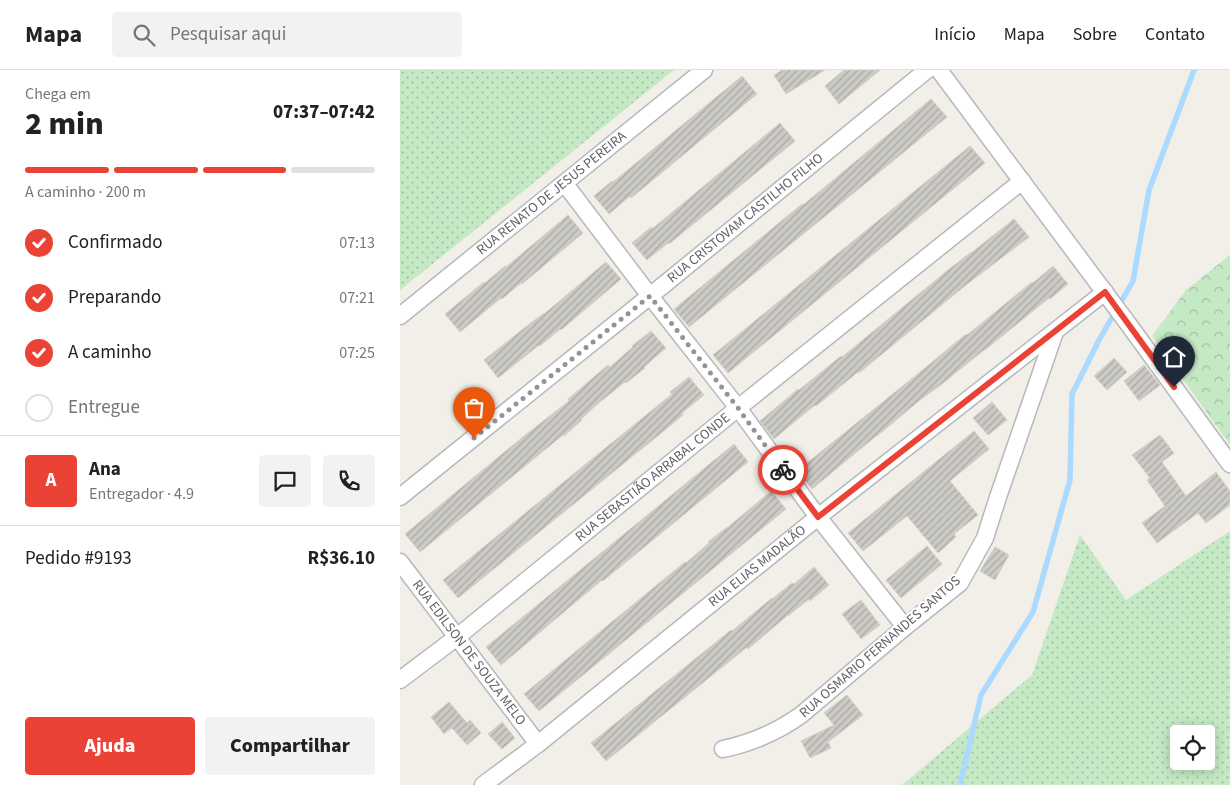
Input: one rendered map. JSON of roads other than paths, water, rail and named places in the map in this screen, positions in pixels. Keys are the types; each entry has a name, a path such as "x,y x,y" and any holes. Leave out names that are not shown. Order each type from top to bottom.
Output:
{"street":[{"name":"RUA RENATO DE JESUS PEREIRA","path":"400,316 704,70"},
{"name":"RUA CRISTOVAM CASTILHO FILHO","path":"400,497 927,70"},
{"path":"939,70 1129,324 1230,464"},
{"name":"RUA SEBASTIÃO ARRABAL CONDE","path":"400,680 456,637 1022,181"},
{"path":"564,184 738,408 818,517 905,627"},
{"name":"RUA ELIAS MADALÃO","path":"483,785 538,744 818,517 1055,332 1108,297"},
{"name":"RUA OSMARIO FERNANDES SANTOS","path":"723,749 744,744 786,726 960,583 985,538 1055,332"},
{"name":"RUA EDILSON DE SOUZA MELO","path":"400,562 538,744"}],"waterway":[{"path":"960,785 981,695 1033,612 1070,480 1072,394 1099,340 1133,281 1149,190 1194,70"}]}
